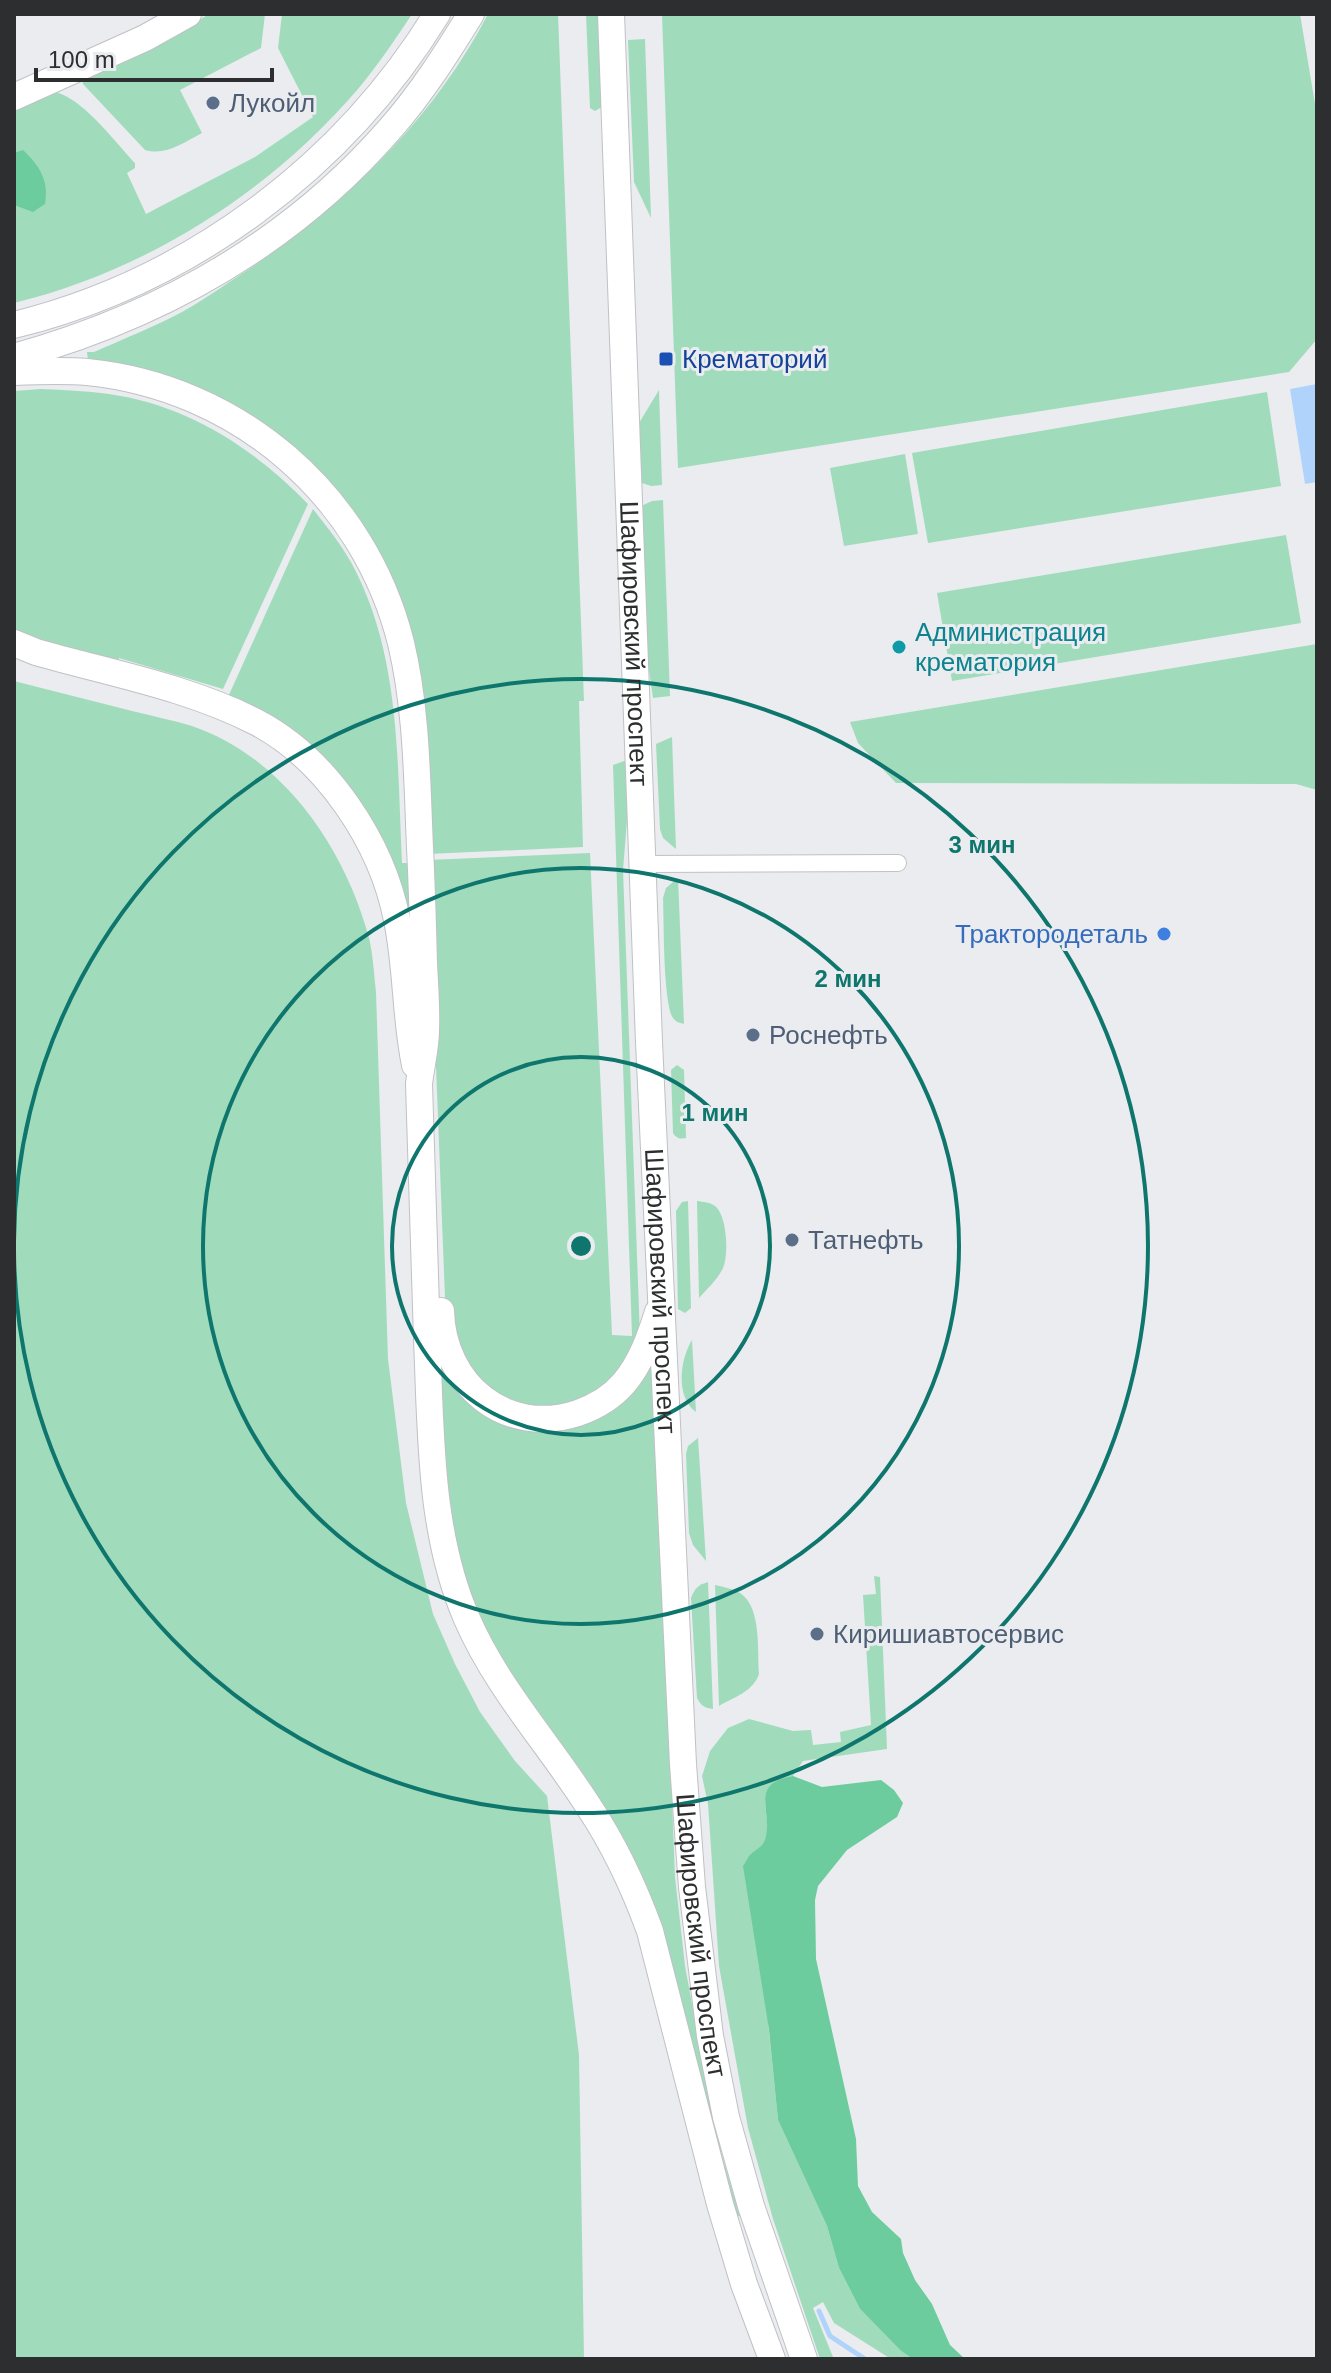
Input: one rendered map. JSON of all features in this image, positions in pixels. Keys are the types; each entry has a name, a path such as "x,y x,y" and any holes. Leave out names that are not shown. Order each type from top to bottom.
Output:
{"main road":[{"path":"14,97 145,38 188,14"},
{"path":"14,325 71,309 144,279 221,236 260,209 317,160 371,104 437,14"},
{"path":"14,357 81,337 190,290 284,227 322,197 391,128 452,46 471,14"},
{"name":"Шафировский проспект","path":"611,14 661,1303 683,1764 692,1887 710,2036 726,2117 751,2206 804,2359"},
{"path":"14,372 86,372 130,379 186,396 246,426 301,470 332,505 366,555 382,586 408,676 412,711 426,1032 419,1084 432,1455 440,1522 451,1573 482,1651 589,1806 619,1856 638,1896 650,1931 720,2204 744,2284 772,2359"},
{"path":"21,648 181,692 225,708 258,723 310,762 350,809 365,832 390,892 397,920 408,1032 419,1084"},
{"path":"424,1254 440,1288 441,1325 445,1343 459,1374 486,1401 504,1412 519,1416 541,1419 565,1417 608,1398 635,1368 661,1303"}],"street":[{"path":"644,864 898,863"}],"green space":[{"path":"209,14 265,14 261,48 180,90 202,133 167,150 145,150 83,84 82,77 180,32"},
{"path":"282,14 412,14 365,80 323,126 245,194 202,223 111,271 14,303 14,108 49,92 60,93 83,108 135,163 135,168 127,173 146,214 255,157 313,117 278,48"},
{"path":"488,14 558,14 584,701 579,701 583,847 428,854 401,615 264,428 220,398 190,384 161,374 88,361 87,352 94,352 189,308 272,253 345,195 410,129 465,54"},
{"path":"586,14 598,14 602,107 595,111 590,108"},
{"path":"662,14 1300,14 1317,116 1317,339 1289,372 678,468"},
{"path":"645,39 651,218 634,182 628,40"},
{"path":"23,150 38,168 46,188 45,204 33,212 14,205 14,153"},
{"path":"41,389 100,393 138,400 192,419 242,447 308,504 223,689 119,658 117,664 14,631 14,391"},
{"path":"659,390 662,485 651,486 639,482 636,428"},
{"path":"1267,392 1281,486 928,543 912,453"},
{"path":"905,454 918,534 844,546 830,468"},
{"path":"663,500 670,696 653,698 645,641 639,507"},
{"path":"313,509 352,564 380,635 394,710 402,863 408,863 410,914 407,915 388,858 228,697"},
{"path":"1286,535 1301,623 952,681 937,593"},
{"path":"1317,644 1317,790 1296,784 896,783 858,743 850,722"},
{"path":"14,681 192,726 225,740 282,783 306,810 344,871 358,904 370,944 376,992 388,1359 406,1503 433,1614 455,1664 480,1712 515,1761 547,1796 579,2055 584,2359 14,2359"},
{"path":"672,737 676,849 663,838 660,829 656,744"},
{"path":"627,760 631,770 623,870 640,1338 606,1393 554,1413 483,1391 446,1324 428,860 590,853 612,1335 632,1336 613,765"},
{"path":"678,878 684,1024 674,1020 670,1009 665,961 663,898 666,888"},
{"path":"677,1065 684,1070 686,1138 673,1133 671,1070"},
{"path":"688,1201 691,1308 685,1313 678,1309 676,1211 682,1202"},
{"path":"697,1201 711,1204 719,1211 726,1245 723,1268 699,1298"},
{"path":"692,1340 696,1412 689,1405 682,1388 682,1367"},
{"path":"647,1363 655,1364 675,1877 685,1966 722,2156 740,2216 735,2217 670,1969 471,1608 459,1565 448,1498 439,1372 445,1368 536,1428"},
{"path":"698,1438 706,1561 693,1545 689,1533 686,1454 688,1446"},
{"path":"874,1576 880,1577 887,1749 803,1761 793,1776 778,1780 769,1787 766,1796 766,1838 761,1847 751,1854 778,2120 827,2226 839,2268 860,2309 901,2351 913,2359 891,2359 834,2323 823,2302 813,2308 833,2357 820,2359 773,2219 748,2128 719,1966 708,1804 702,1776 710,1751 728,1728 749,1719 793,1731 811,1730 813,1745 841,1742 840,1732 871,1725 863,1595 876,1594"},
{"path":"708,1582 713,1709 704,1706 697,1698 691,1598 697,1587"},
{"path":"715,1585 740,1593 752,1608 757,1630 759,1674 748,1690 719,1706"},
{"path":"793,1776 822,1787 881,1780 894,1790 903,1803 897,1817 847,1850 818,1886 815,1900 816,1959 856,2139 858,2186 872,2212 901,2239 903,2253 915,2280 932,2304 950,2345 965,2359 913,2359 901,2351 860,2309 839,2268 827,2226 778,2120 769,2030 743,1866 765,1840 767,1791 779,1780"}],"water":[{"path":"1317,384 1317,482 1305,484 1290,389"}],"waterway":[{"path":"819,2311 830,2336 865,2359"}],"place":[{"name":"Лукойл","path":"213,103"},
{"name":"Крематорий","path":"666,359"},
{"name":"Администрация крематория","path":"899,647"},
{"name":"Трактородеталь","path":"1164,934"},
{"name":"Роснефть","path":"753,1035"},
{"name":"Татнефть","path":"792,1240"},
{"name":"Киришиавтосервис","path":"817,1634"}]}
